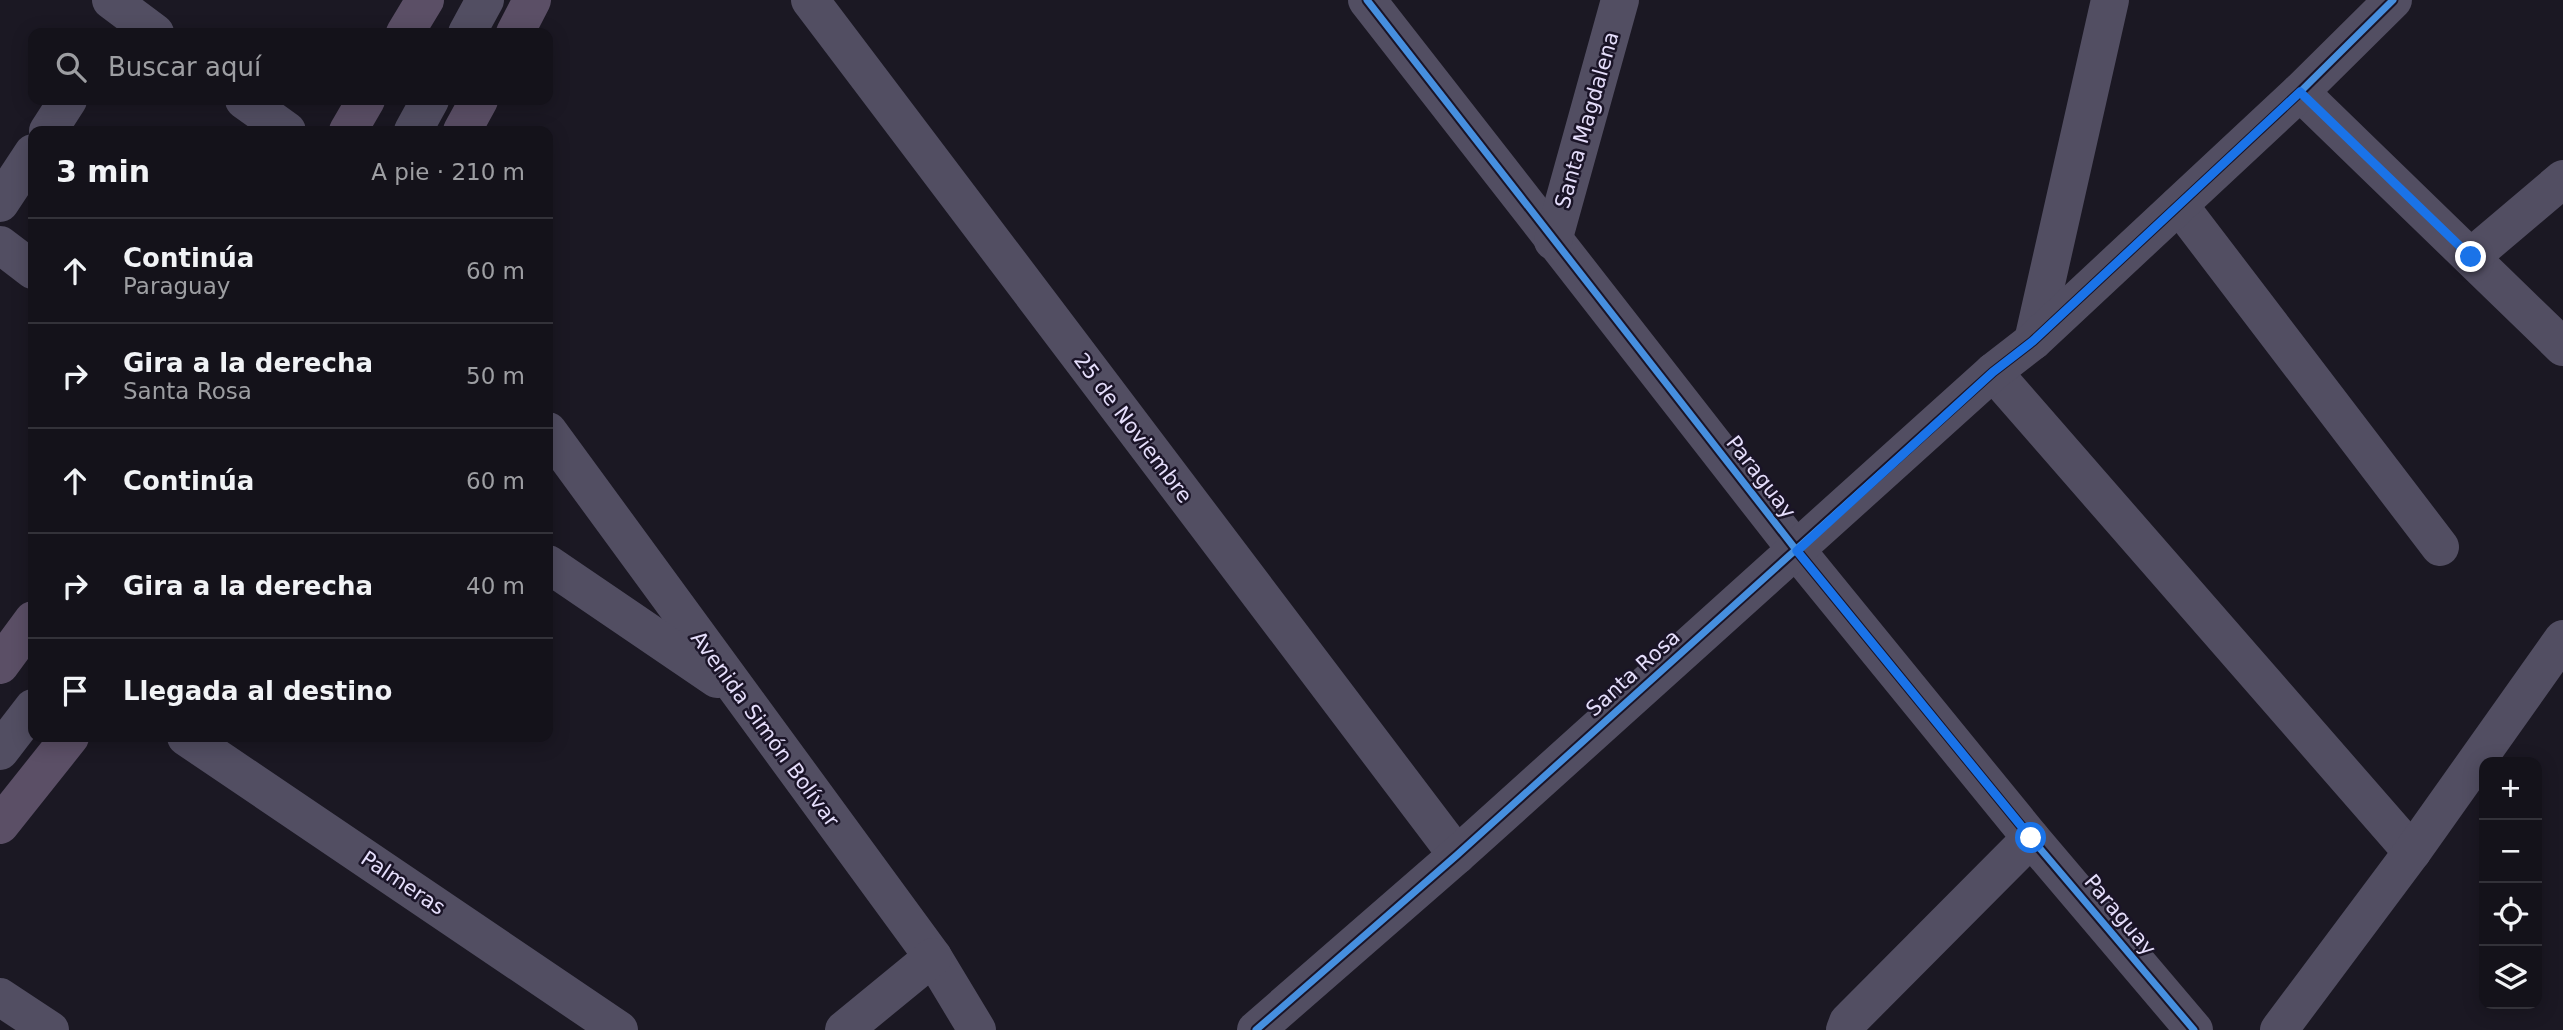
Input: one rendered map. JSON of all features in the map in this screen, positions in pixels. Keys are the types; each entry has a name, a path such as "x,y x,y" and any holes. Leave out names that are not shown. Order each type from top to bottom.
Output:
{"main road":[{"path":"408,28 425,0"},
{"path":"518,28 532,0"},
{"path":"351,126 363,105"},
{"path":"465,126 476,105"},
{"path":"0,664 28,627"},
{"path":"0,825 66,742"}],"street":[{"path":"470,28 485,0"},
{"name":"25 de Noviembre","path":"810,0 1457,855"},
{"name":"Paraguay","path":"1367,0 1797,551 2031,838 2194,1030"},
{"name":"Santa Magdalena","path":"1553,241 1620,0"},
{"path":"2033,341 2110,0"},
{"name":"Santa Rosa","path":"1256,1030 1457,855 1993,372 2033,341 2300,92 2393,0"},
{"path":"2300,92 2563,347"},
{"path":"51,126 65,105"},
{"path":"251,105 280,126"},
{"path":"416,126 427,105"},
{"path":"0,203 28,161"},
{"path":"2471,257 2563,179"},
{"path":"2179,205 2440,547"},
{"path":"0,245 28,266"},
{"path":"1993,372 2412,852"},
{"name":"Avenida Simón Bolívar","path":"553,438 933,957 977,1030"},
{"path":"553,567 740,694"},
{"path":"2278,1030 2412,852 2563,639"},
{"path":"0,751 28,715"},
{"name":"Palmeras","path":"193,742 619,1030"},
{"path":"1845,1030 1848,1022 2031,838"},
{"path":"844,1030 933,957"},
{"path":"0,997 50,1030"}],"cycle path":[{"path":"1367,0 1797,551 2031,838 2194,1030"},
{"path":"1256,1030 1457,855 1993,372 2033,341 2300,92 2393,0"}],"route":[{"path":"2031,838 1797,551 1993,372 2033,341 2300,92 2471,257"}]}
